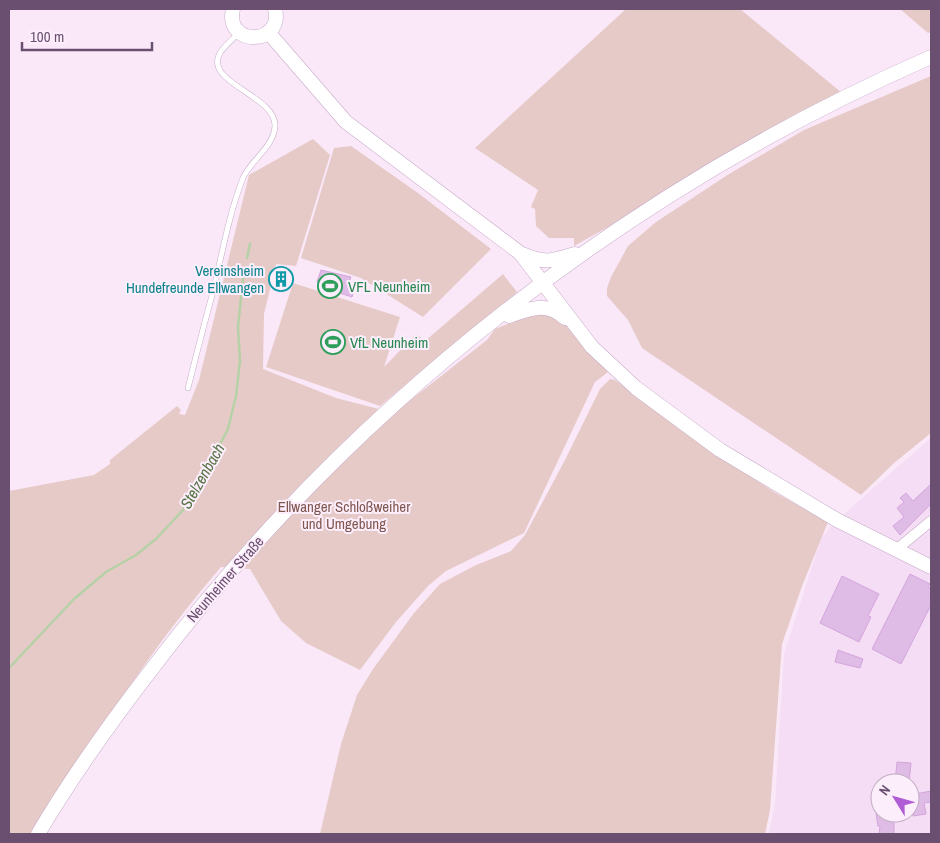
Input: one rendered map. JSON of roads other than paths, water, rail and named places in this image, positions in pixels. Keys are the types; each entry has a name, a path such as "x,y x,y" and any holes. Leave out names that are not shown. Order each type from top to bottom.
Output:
{"street":[{"path":"233,9 232,20 240,32 254,38 268,32 275,23 275,9"},
{"path":"268,32 346,122 520,253 575,327"},
{"name":"Neunheimer Straße","path":"38,834 131,697 181,631 234,568 337,457 420,382 543,282 690,183 802,118 931,57"},
{"path":"520,253 538,260 553,262 588,251"},
{"path":"492,323 536,306 557,311 575,327 614,369 720,450 837,520 931,567"},
{"path":"897,549 931,521"}],"lane":[{"path":"188,388 219,263 244,175 258,159 275,126 269,109 225,78 219,68 220,53 240,32"}],"waterway":[{"name":"Stelzenbach","path":"247,258 250,244"},
{"name":"Stelzenbach","path":"9,668 74,599 106,572 136,555 156,539 183,510 196,490 228,429 236,396 240,361 238,327 244,269"}],"place":[{"name":"Vereinsheim Hundefreunde Ellwangen","path":"281,279"},
{"name":"VFL Neunheim","path":"330,286"},
{"name":"VfL Neunheim","path":"333,342"}],"park label":[{"name":"Ellwanger Schloßweiher und Umgebung","path":"344,514"}]}
